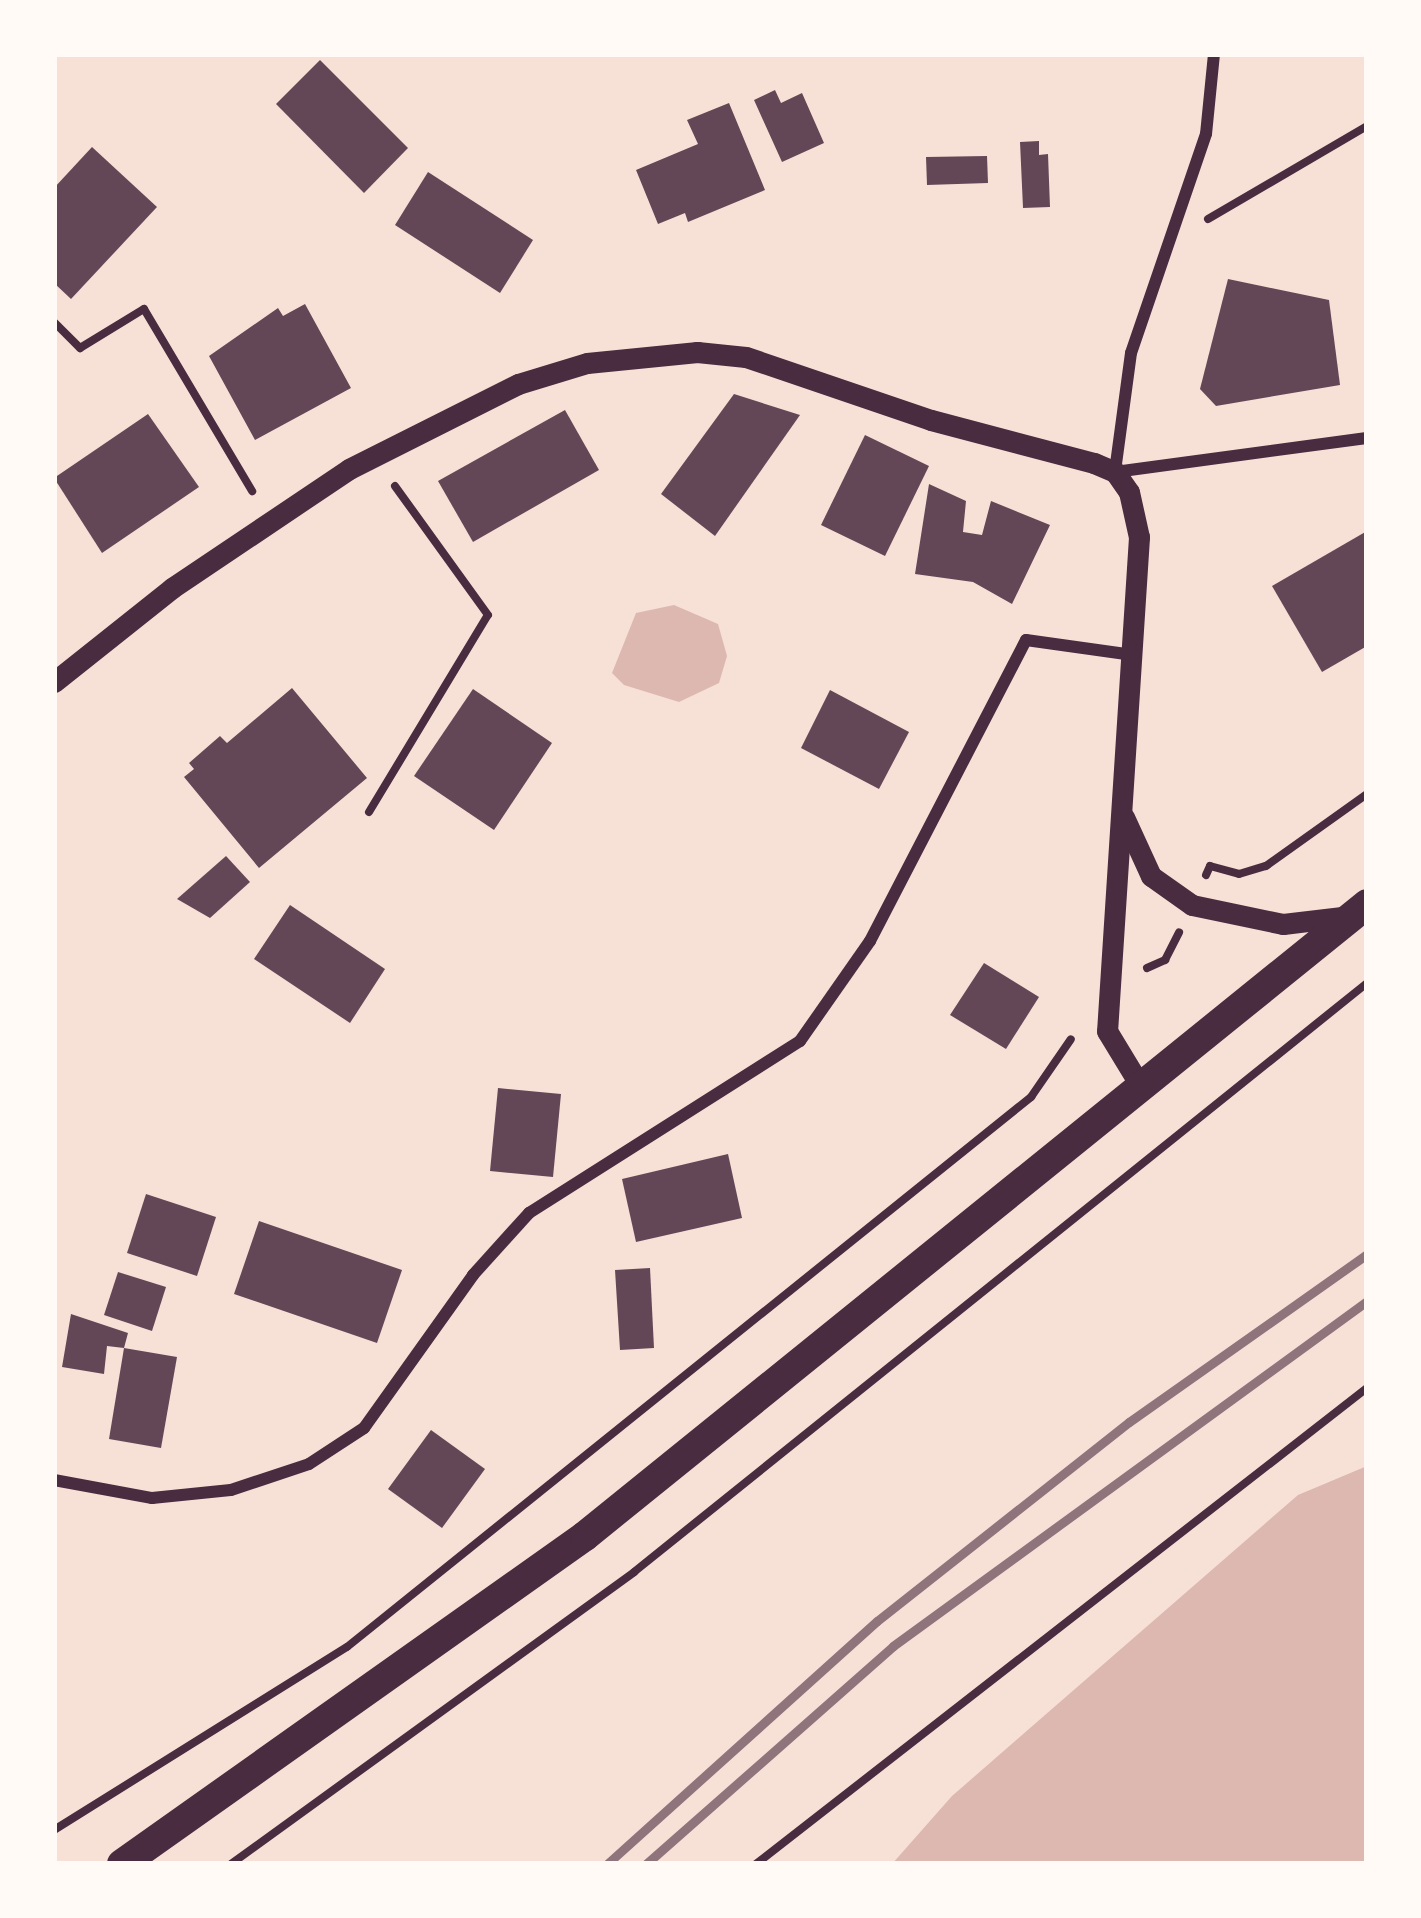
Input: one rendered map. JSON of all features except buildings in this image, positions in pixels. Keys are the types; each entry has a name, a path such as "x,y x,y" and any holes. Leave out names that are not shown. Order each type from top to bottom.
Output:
{"main road":[{"path":"122,1864 585,1536 1358,910"}],"street":[{"path":"1141,1087 1107,1031 1138,537 1129,492 1115,472 1131,353 1207,134 1214,54"},
{"path":"54,682 268,518 373,456 518,384 587,363 697,352 793,369 932,420 1115,472 1367,438"},
{"path":"54,1480 152,1498 231,1490 309,1464 364,1428 473,1275 529,1214 800,1041 870,941 1026,640 1133,655"},
{"path":"1122,812 1151,876 1192,905 1283,924 1358,910"}],"path":[{"path":"1167,244 1367,126"},
{"path":"54,322 80,348 144,308 268,518"},
{"path":"369,812 488,615 373,456"},
{"path":"1210,866 1239,874 1309,838 1367,794"},
{"path":"1309,838 1321,838"},
{"path":"1139,972 1165,960 1177,938"},
{"path":"231,1864 634,1572 1367,983"},
{"path":"54,1830 347,1647 1030,1097 1070,1044 1072,1028"},
{"path":"756,1864 1367,1388"}],"shaded area":[{"path":"674,605 718,624 727,656 719,683 679,702 624,685 612,673 636,613"},
{"path":"1367,1466 1367,1864 892,1864 952,1796 1298,1495"}],"railway":[{"path":"607,1864 877,1621 1129,1422 1367,1254"},
{"path":"646,1864 893,1646 1367,1301"}]}
